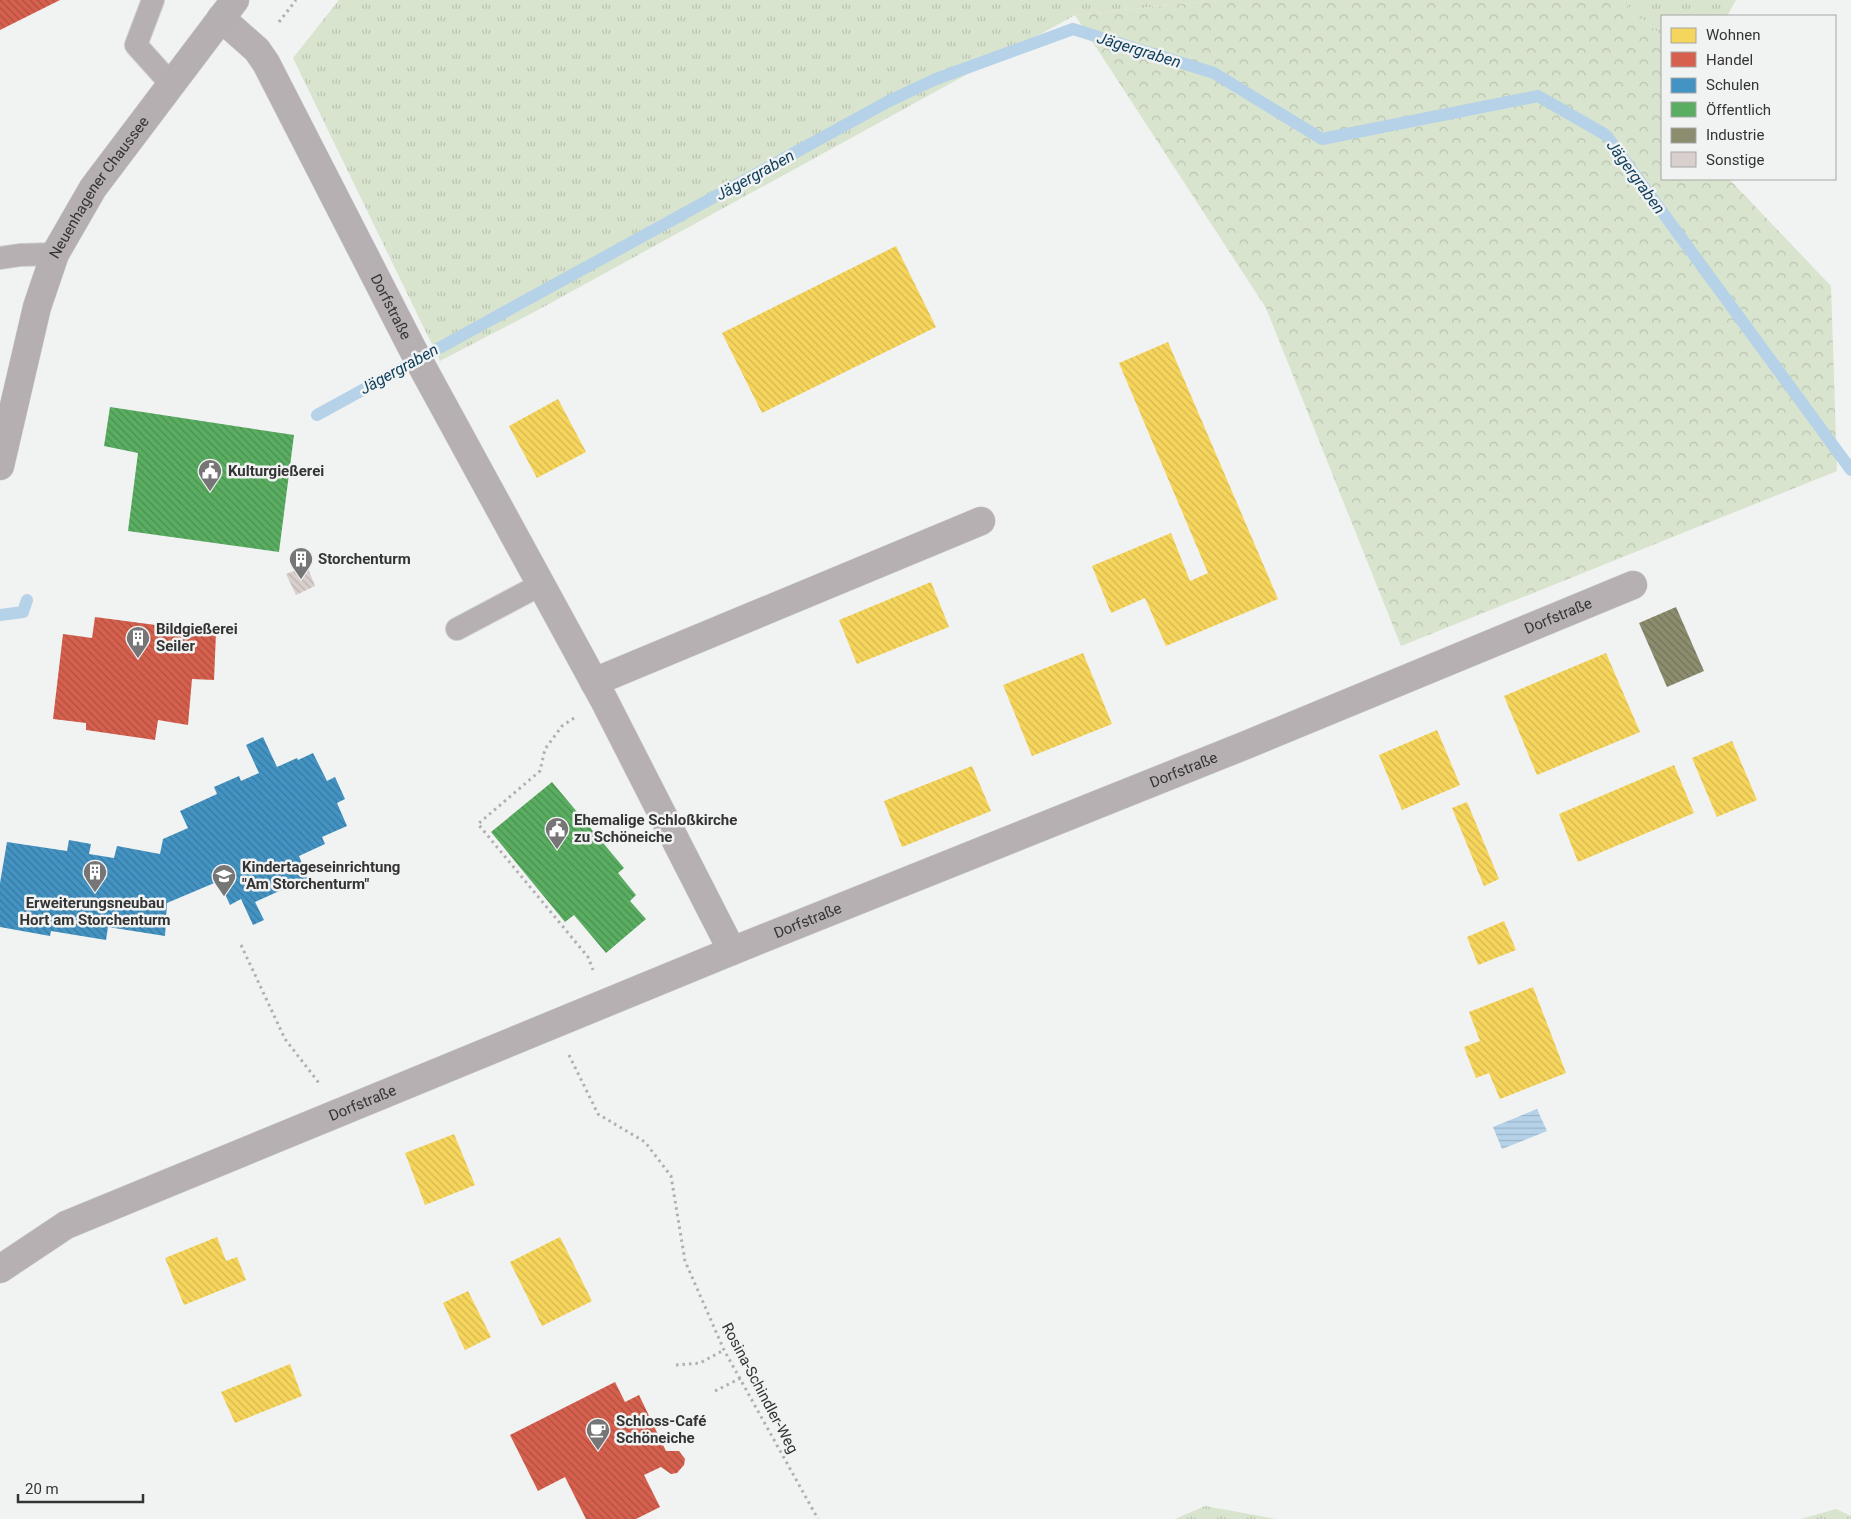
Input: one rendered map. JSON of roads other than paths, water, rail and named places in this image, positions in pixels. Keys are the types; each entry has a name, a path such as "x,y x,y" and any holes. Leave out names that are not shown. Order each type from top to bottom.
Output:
{"main road":[{"name":"Neuenhagener Chaussee","path":"0,466 7,400 55,254 93,188 228,9"}],"street":[{"name":"Dorfstraße","path":"228,9 266,63 419,360 599,691 732,951"},
{"path":"599,691 981,521"},
{"name":"Dorfstraße","path":"0,1269 66,1225 732,951 1237,748 1633,585"}],"lane":[{"path":"153,0 136,45 171,84"},
{"path":"0,258 20,255 55,254"},
{"path":"456,629 540,585"}],"water":[{"path":"1537,1109 1547,1131 1502,1149 1493,1127"}],"waterway":[{"name":"Jägergraben","path":"317,415 889,101 936,79 1073,29 1214,73 1322,139 1538,96 1606,135 1851,470"},
{"name":"Jägergraben","path":"0,615 23,612 27,600"}],"place":[{"name":"Kulturgießerei","path":"210,492"},
{"name":"Storchenturm","path":"301,580"},
{"name":"Bildgießerei Seiler","path":"138,659"},
{"name":"Ehemalige Schloßkirche zu Schöneiche","path":"557,850"},
{"name":"Erweiterungsneubau Hort am Storchenturm","path":"95,893"},
{"name":"Kindertageseinrichtung \"Am Storchenturm\"","path":"224,897"},
{"name":"Schloss-Café Schöneiche","path":"598,1451"}]}
